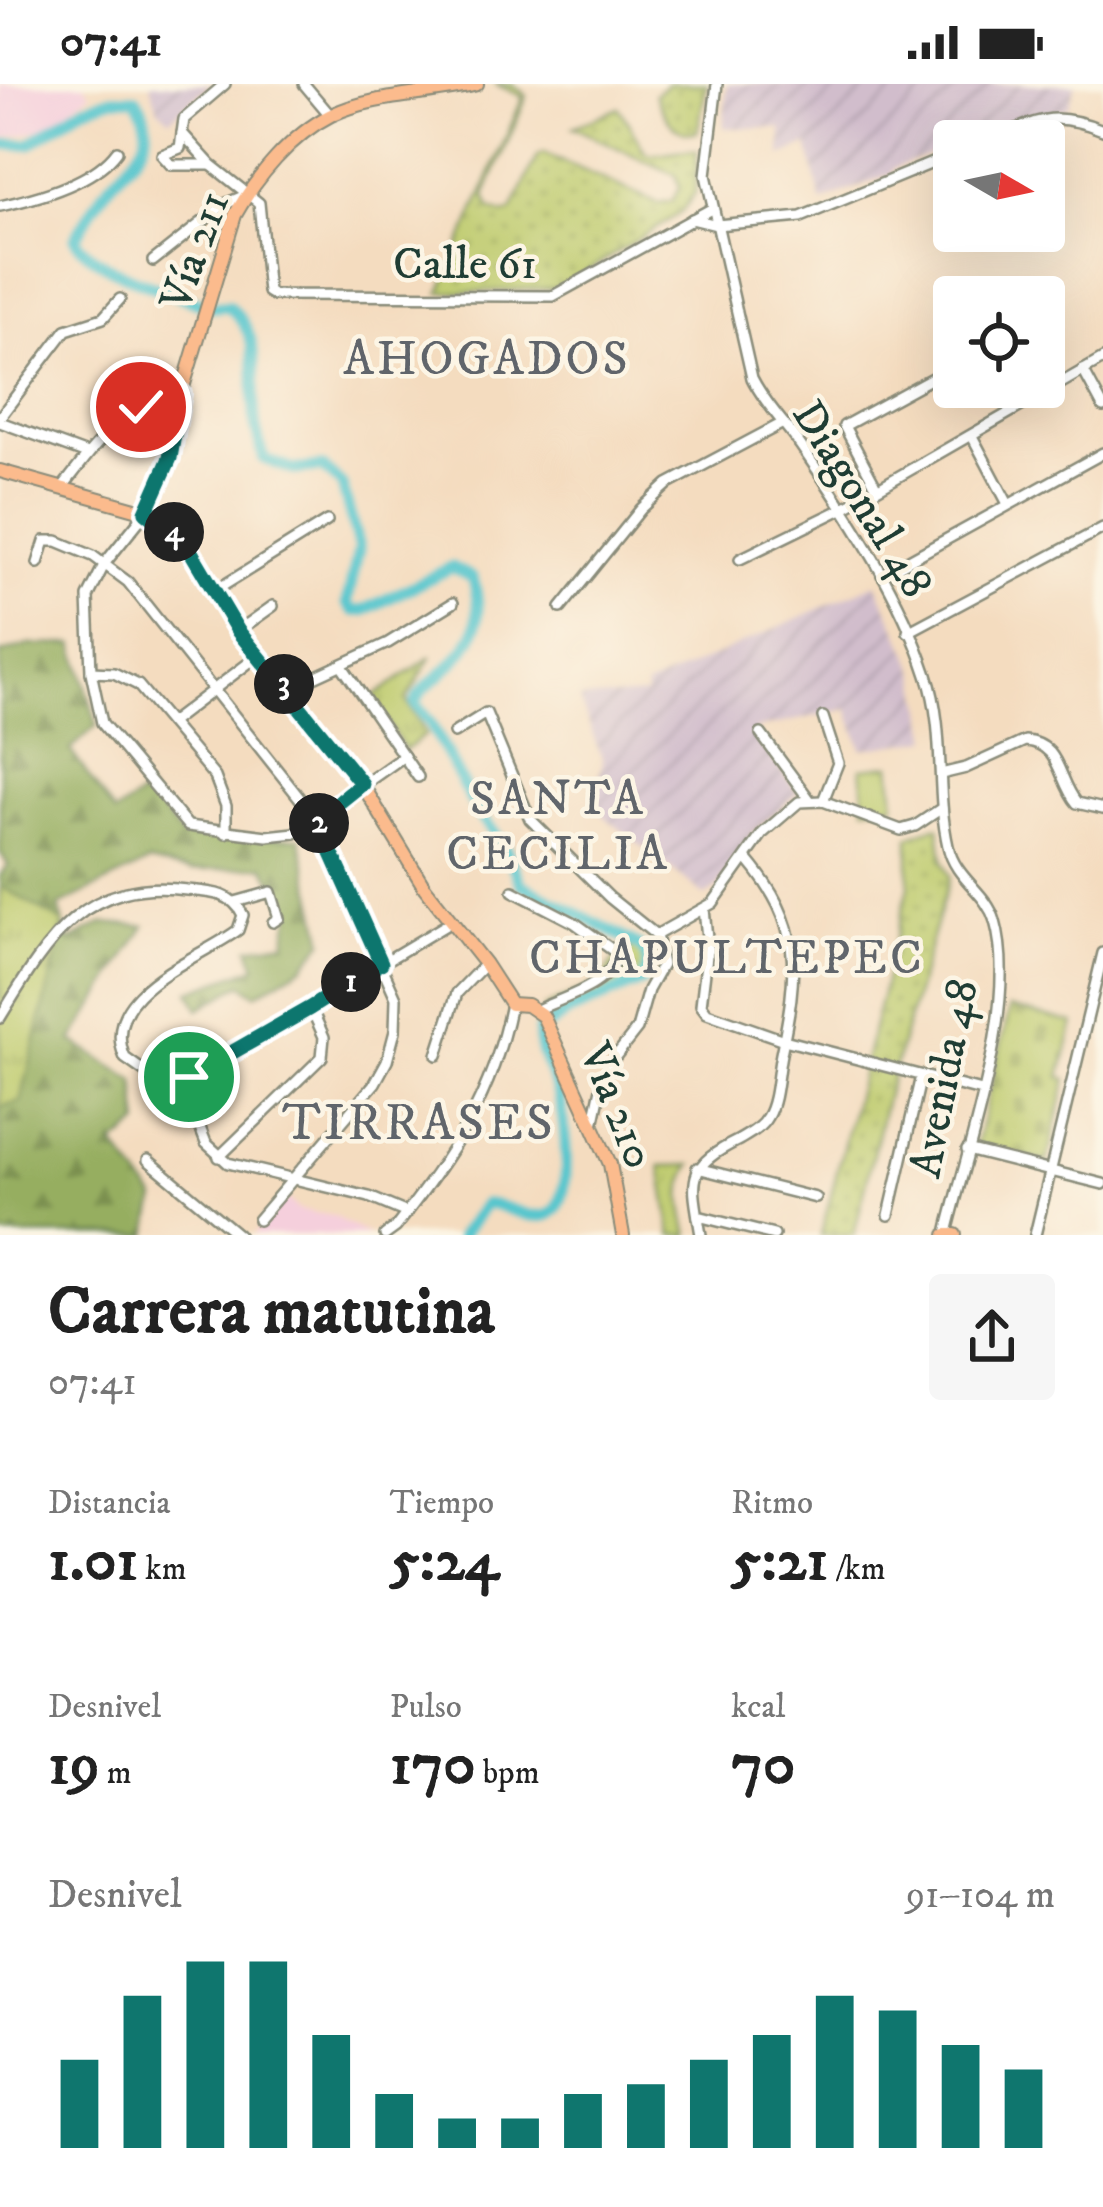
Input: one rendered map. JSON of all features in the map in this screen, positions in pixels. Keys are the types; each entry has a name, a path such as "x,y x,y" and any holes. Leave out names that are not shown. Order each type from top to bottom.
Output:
{"main road":[{"name":"Vía 211","path":"146,512 170,458 181,394 235,215 247,194 294,142 330,116 472,85"},
{"path":"0,471 146,512 187,545 238,631 362,784 425,888 511,1004"},
{"name":"Vía 210","path":"511,1004 540,1013 554,1040 610,1164 623,1235"}],"street":[{"path":"211,166 172,165 161,159 163,153 180,148 184,119 225,84"},
{"path":"304,84 330,116"},
{"path":"687,219 699,208 707,184 705,167 717,84"},
{"path":"1043,120 1072,117 1103,130"},
{"path":"153,261 225,204 247,194 211,166 182,133"},
{"path":"0,206 84,177 117,151"},
{"path":"687,219 717,226 801,217 933,163"},
{"name":"Diagonal 48","path":"707,184 752,378 764,402 842,509 881,575 926,672 941,738 942,807"},
{"name":"Calle 61","path":"247,194 259,202 268,292 273,296 542,298 565,292 713,208"},
{"path":"87,454 0,420 69,326 103,318 120,299"},
{"path":"740,559 842,509 1103,359"},
{"path":"1083,370 1103,407"},
{"path":"877,488 844,426 933,377"},
{"path":"62,488 121,419 181,394"},
{"path":"561,608 641,509 668,484 783,423"},
{"path":"973,436 1008,504"},
{"path":"881,575 1103,453"},
{"path":"146,512 92,587 86,611 91,672 102,723 188,826 284,836 317,820 404,756"},
{"path":"214,592 327,521"},
{"path":"908,632 1103,528"},
{"path":"38,563 42,544 52,540 105,563 141,597 317,820 395,998 397,1015 387,1061 357,1105 259,1220"},
{"path":"288,689 342,666 453,603"},
{"path":"238,631 273,606"},
{"path":"170,723 259,655"},
{"path":"342,666 418,777"},
{"path":"91,672 130,679 170,723 220,785 226,833"},
{"path":"454,733 486,713 530,820 610,898 656,935 662,965 640,1024 603,1079 592,1125"},
{"path":"823,717 838,763 823,801"},
{"path":"761,734 808,799"},
{"path":"941,774 1035,741 1052,754 1077,802 1103,809"},
{"path":"928,818 940,791"},
{"path":"656,935 704,909 784,812 808,799 893,829 909,829 942,807"},
{"name":"Avenida 48","path":"942,807 955,868 984,899 997,926 1001,1004 949,1234"},
{"path":"928,818 944,825"},
{"path":"700,1235 693,1198 697,1168 709,1155 753,1133 769,1116 793,1001 794,950 783,911 746,858"},
{"path":"0,1018 32,965 63,927 102,898 130,889 216,894 235,902 243,915 238,930 146,988 124,1016 120,1041 125,1058 152,1077 181,1078 202,1071 452,922"},
{"path":"514,891 575,923 618,954 615,966 599,981 540,1013"},
{"path":"235,902 271,892 279,918 273,922"},
{"path":"704,909 708,946 701,1004 707,1013 784,1040 981,1091"},
{"path":"1035,1235 1103,953"},
{"path":"437,1055 457,993 485,964"},
{"path":"385,1235 407,1213 466,1132 498,1055 511,1004"},
{"path":"219,1157 322,1057 324,1036 310,1008"},
{"path":"889,1215 921,1076"},
{"path":"181,1078 202,1137 219,1157 236,1167 369,1197 407,1213"},
{"path":"967,1150 1103,1184"},
{"path":"148,1160 238,1235"},
{"path":"697,1168 816,1198"},
{"path":"698,1216 774,1235"}],"shaded area":[{"path":"0,84 84,84 91,93 45,129 6,138 0,136"},
{"path":"150,84 210,84 170,119 158,109"},
{"path":"727,84 1076,84 1068,107 1030,120 933,120 933,154 821,202 808,145 781,156 782,128 723,128"},
{"path":"876,583 917,671 930,739 862,749 848,709 756,729 798,793 751,834 717,888 705,896 591,806 603,761 579,699 647,695 646,687"},
{"path":"286,1197 298,1210 333,1216 369,1235 253,1235"}],"green space":[{"path":"495,84 513,84 527,96 485,196 490,208 504,214 512,211 537,156 543,153 658,203 672,201 680,187 676,175 573,127 619,108 646,153 697,151 695,193 682,212 560,288 440,293 523,97"},
{"path":"668,84 707,84 697,132 681,131 665,116 655,94"},
{"path":"74,644 97,725 70,750 115,814 147,791 181,836 300,838 324,941 303,966 256,994 242,984 199,1009 190,991 256,967 249,948 285,942 291,912 264,866 192,871 149,862 59,906 68,941 104,923 145,926 72,1041 135,1081 140,1124 114,1145 156,1199 148,1235 0,1235 0,876 8,865 0,852 0,654 29,645"},
{"path":"432,656 406,700 426,734 405,750 372,698"},
{"path":"891,765 895,804 865,807 861,768"},
{"path":"939,827 950,876 888,1090 854,1235 821,1235 909,886 909,837"},
{"path":"0,886 64,923 21,1101 0,1107"},
{"path":"637,948 646,961 639,981 549,1017 544,1008 600,982 619,952"},
{"path":"1010,1008 1074,1023 1060,1077 1067,1079 1047,1162 976,1145"},
{"path":"692,1165 682,1191 689,1235 672,1235 661,1166"}],"waterway":[{"path":"0,145 30,144 83,108 113,98 136,98 147,124 144,143 102,194 75,239 115,271 205,305"},
{"path":"211,307 228,306 248,331 256,427 264,459 293,470 323,467 342,485 359,548 347,603 353,611 363,611 452,567 473,578 478,608 470,642 415,703 476,810 504,845 521,884 641,947 647,960 642,981 569,1012 539,1031 564,1128 565,1181 556,1209 533,1216 485,1204 461,1235"}],"district":[{"name":"AHOGADOS","path":"487,357"},
{"name":"SANTA CECILIA","path":"558,824"},
{"name":"CHAPULTEPEC","path":"727,956"},
{"name":"TIRRASES","path":"419,1121"}],"route":[{"path":"141,407 181,394 170,458 146,512 187,545 238,631 362,784 317,820 381,963 189,1077"}]}
